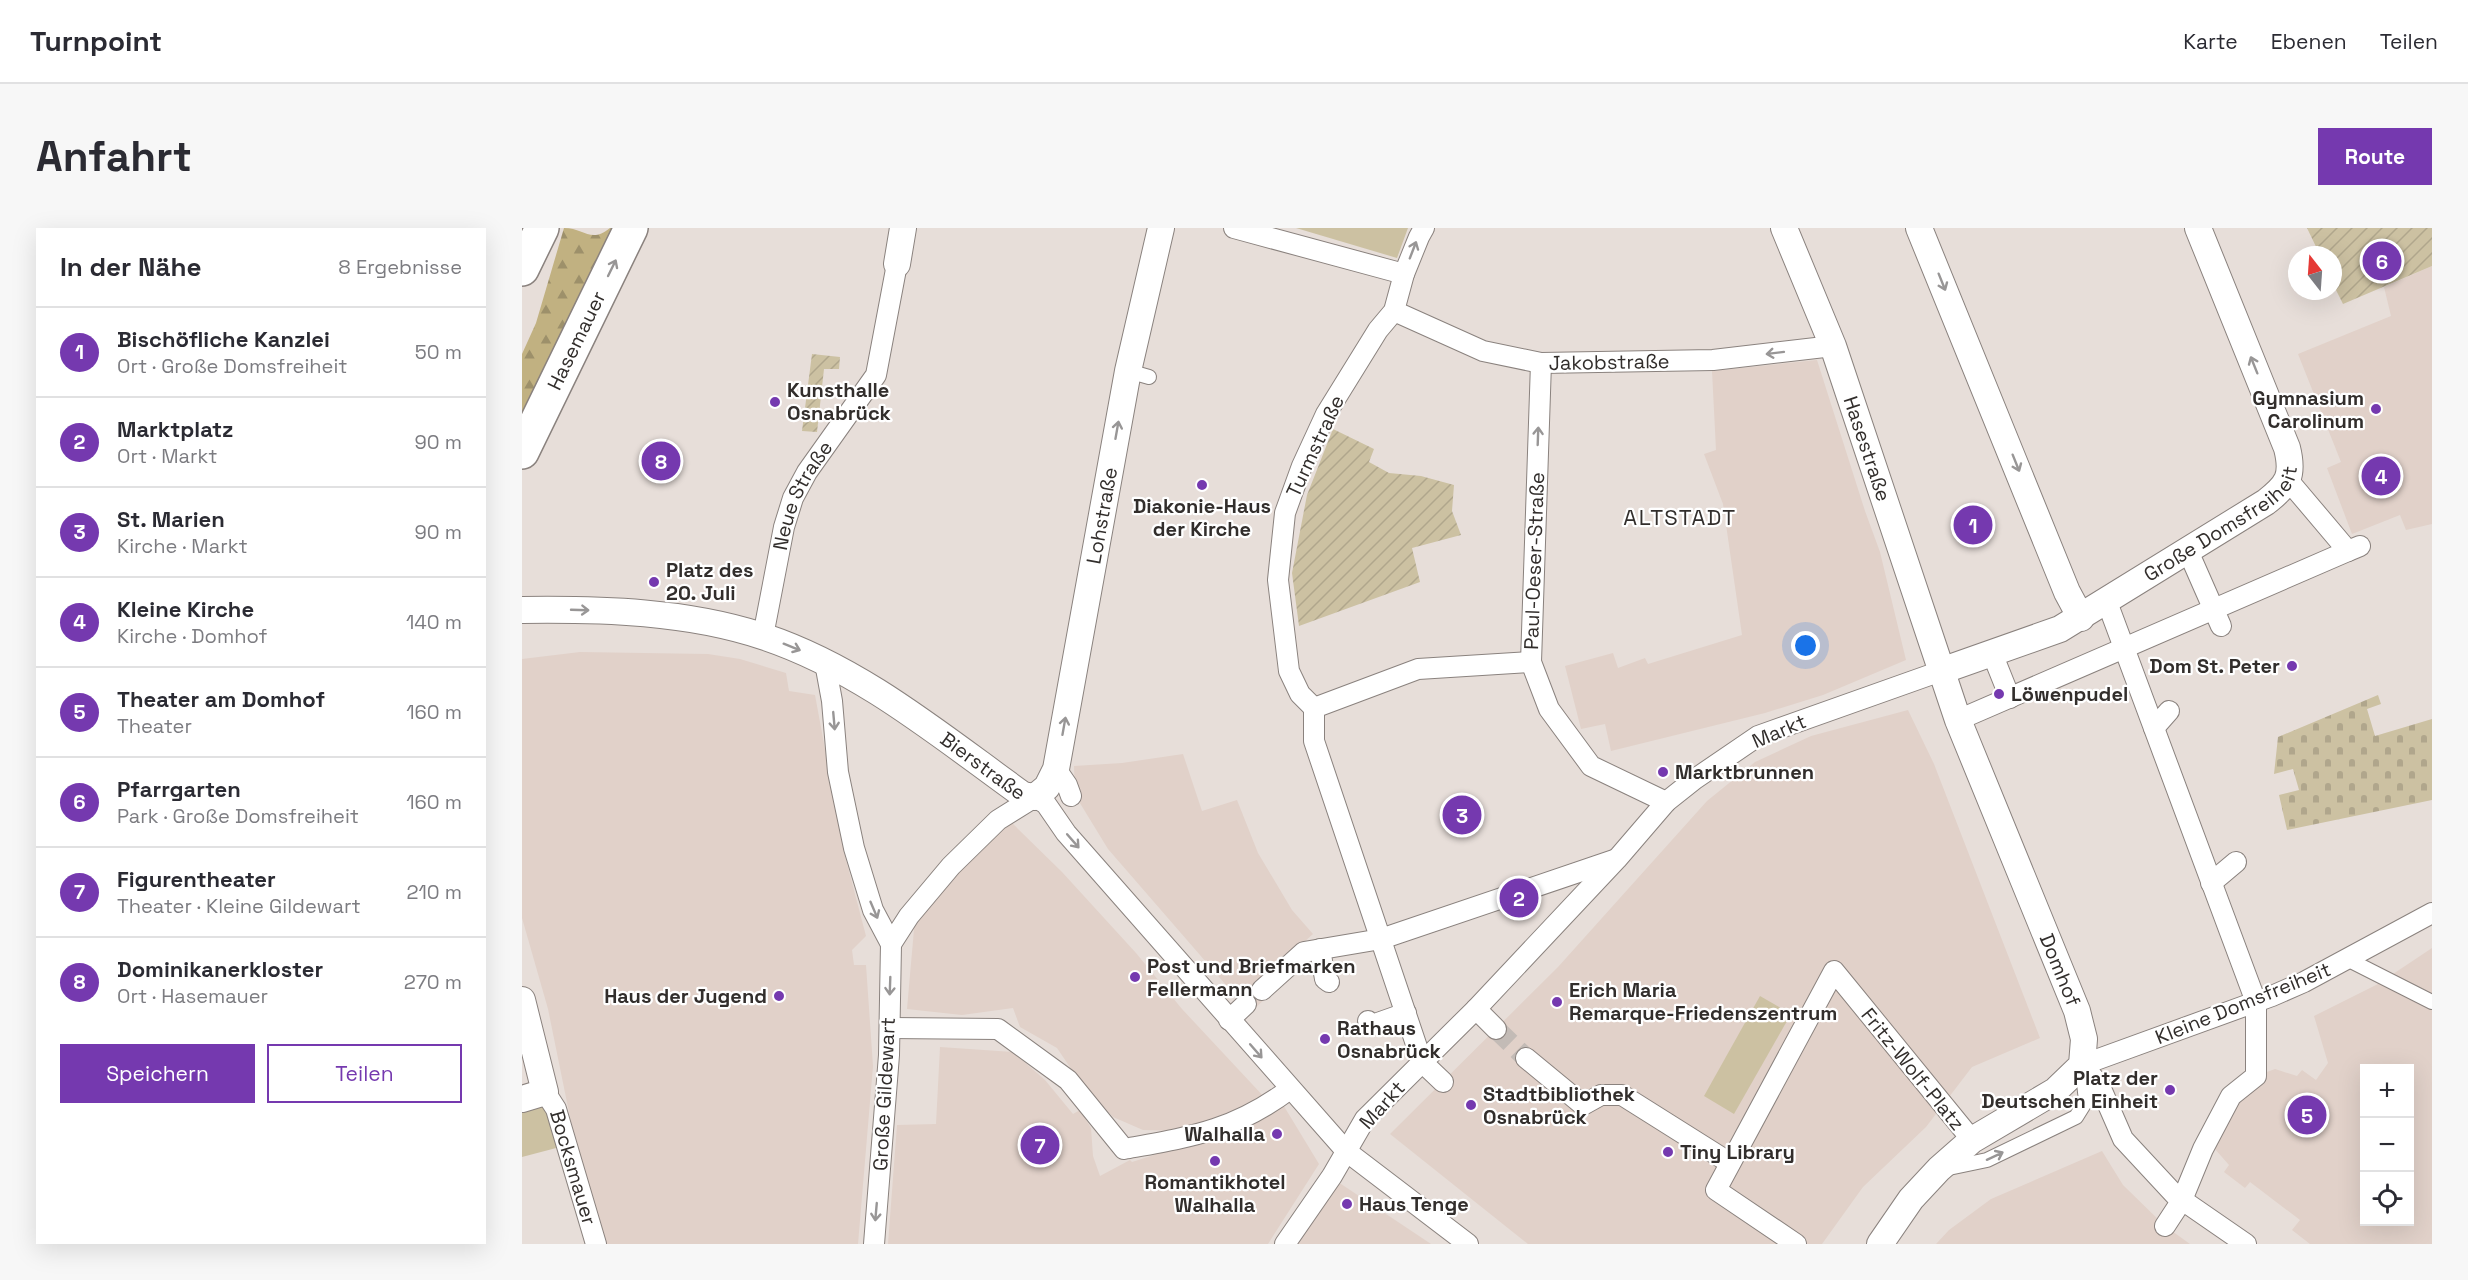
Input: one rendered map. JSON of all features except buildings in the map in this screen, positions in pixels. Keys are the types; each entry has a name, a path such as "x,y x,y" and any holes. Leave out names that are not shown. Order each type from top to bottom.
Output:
{"main road":[{"path":"522,269 542,228"},
{"name":"Hasemauer","path":"522,453 631,228"}],"street":[{"name":"Neue Straße","path":"763,636 784,526 793,498 807,472 876,375 902,228"},
{"name":"Lohstraße","path":"1035,797 1047,786 1056,769 1138,374 1161,228"},
{"path":"1234,228 1404,274"},
{"name":"Turmstraße","path":"1314,708 1300,694 1290,671 1278,580 1285,513 1302,466 1326,414 1378,330 1394,311 1404,274 1424,228"},
{"name":"Hasestraße","path":"1784,228 1833,346 1941,671"},
{"path":"1919,228 2067,592 2081,618"},
{"name":"Große Domsfreiheit","path":"1941,671 2060,629 2081,618 2266,502 2279,492 2288,480 2291,464 2287,448 2198,228"},
{"name":"Jakobstraße","path":"1394,311 1483,351 1541,363 1713,360 1833,346"},
{"name":"Paul-Oeser-Straße","path":"1541,363 1531,662 1549,709 1591,766 1666,802"},
{"path":"1958,720 2124,648 2217,617 2354,548 2288,480"},
{"path":"2188,551 2217,617"},
{"path":"2107,602 2256,1002 2256,1077 2231,1096 2203,1149 2182,1200 2165,1226"},
{"name":"Bierstraße","path":"522,610 581,609 652,615 711,623 763,636 825,663 857,680 921,722 1023,795 1035,797 1046,804 1066,833 1346,1150 1468,1244"},
{"path":"1992,653 2010,698"},
{"path":"1443,1082 1422,1062 1314,741 1314,708 1418,669 1531,662"},
{"name":"Große Gildewart","path":"825,663 832,701 838,772 854,848 873,910 891,944 889,1010 891,1028 874,1244"},
{"name":"Domhof","path":"1941,671 1958,720 2077,1011 2084,1039 2082,1065"},
{"name":"Markt","path":"1286,1244 1365,1119 1476,1009 1617,859 1666,802 1695,778 1758,736 1941,671"},
{"path":"2154,728 2169,711"},
{"name":"Bierstraße","path":"1056,769 1067,784 1071,796"},
{"path":"891,944 909,916 951,866 998,820 1014,815 1035,797"},
{"path":"1262,990 1304,952 1381,939 1617,859"},
{"path":"2211,883 2236,862"},
{"name":"Kleine Domsfreiheit","path":"2082,1065 2256,1002 2304,982 2349,960 2432,913"},
{"path":"1320,949 1325,979 1329,982"},
{"name":"Fritz-Wolf-Platz","path":"1730,1162 1834,971 1972,1140"},
{"name":"Bocksmauer","path":"522,1000 534,1095 556,1109 596,1244"},
{"path":"1229,1020 1246,1004"},
{"path":"1476,1009 1496,1029"},
{"path":"1368,1022 1372,1025 1406,1013"},
{"path":"891,1028 998,1029 1068,1080 1124,1149 1196,1136 1228,1125 1273,1101 1290,1089"},
{"path":"1526,1058 1583,1105 1601,1095 1622,1095 1730,1162 1716,1190 1796,1244"},
{"path":"1880,1244 1911,1199 1939,1169 1972,1140 2055,1091 2082,1065 2099,1084 2123,1139 2175,1196 2246,1244"}],"lane":[{"path":"2349,960 2432,1002"},
{"path":"1939,1169 1987,1160 2076,1117 2086,1101 2082,1065"}],"shaded area":[{"name":"Gymnasium Carolinum","path":"2432,266 2432,524 2406,530 2400,515 2352,534 2327,468 2341,462 2298,354 2391,316 2384,287"},
{"path":"1817,360 1880,552 1906,660 1823,695 1765,713 1611,751 1605,724 1581,729 1565,666 1613,653 1618,668 1645,658 1648,664 1742,635 1723,504 1704,454 1716,450 1712,371"},
{"path":"580,652 708,654 740,659 786,673 789,691 815,695 844,852 866,936 852,950 854,965 866,965 873,1066 858,1244 601,1244 573,1132 548,1009 522,918 522,659"},
{"path":"1908,710 1934,764 2040,1038 1972,1067 1926,1127 1863,1187 1822,1244 1528,1244 1390,1134 1558,967 1707,801 1755,762 1811,736"},
{"path":"1183,754 1202,811 1237,800 1258,853 1292,910 1313,934 1257,984 1267,997 1252,1011 1239,1000 1108,849 1075,795 1074,766 1122,763"},
{"path":"1010,821 1062,872 1136,953 1182,1009 1266,1099 1226,1122 1182,1131 1143,1130 1113,1117 1078,1079 1057,1048 1020,1027 1013,1008 962,1015 907,1009 915,918 962,861"},
{"path":"2432,948 2432,1244 2310,1244 2292,1230 2300,1220 2250,1182 2245,1188 2224,1172 2229,1165 2214,1148 2215,1126 2256,1076 2275,1069 2297,1076 2302,1070 2316,1080 2328,1063 2314,1016 2378,984"},
{"path":"940,1047 1013,1052 1045,1080 1073,1114 1080,1110 1091,1128 1093,1156 1100,1176 1130,1160 1132,1162 1151,1156 1282,1103 1319,1164 1268,1244 888,1244 897,1125 936,1124"},
{"path":"2102,1151 2123,1185 2165,1226 2190,1244 1936,1244 1949,1230 1991,1199"},
{"name":"Haus Tenge","path":"1338,1182 1431,1244 1298,1244"}],"green space":[{"path":"564,228 598,235 610,228 618,228 522,427 522,354 536,323"},
{"path":"1296,228 1408,228 1397,258"},
{"path":"2307,228 2432,228 2432,266 2343,304 2341,300 2342,246 2316,246"},
{"path":"812,354 840,357 839,369 824,369 817,432 802,431"},
{"path":"1333,429 1374,449 1369,462 1389,473 1421,476 1454,485 1452,511 1461,535 1412,548 1420,582 1299,626 1292,573 1307,495"},
{"path":"2378,695 2381,704 2367,709 2375,736 2432,719 2432,800 2287,830 2279,795 2299,790 2293,769 2274,774 2278,737"},
{"path":"1760,996 1791,1014 1734,1114 1704,1096"},
{"path":"540,1106 549,1111 560,1147 522,1157 522,1109"}],"tunnel":[{"path":"1496,1029 1526,1058"}],"place":[{"name":"Pfarrgarten","path":"2382,261"},
{"name":"Kunsthalle Osnabrück","path":"775,402"},
{"name":"Gymnasium Carolinum","path":"2376,409"},
{"name":"Dominikanerkloster","path":"661,461"},
{"name":"Kleine Kirche","path":"2381,476"},
{"name":"Diakonie-Haus der Kirche","path":"1202,485"},
{"name":"Bischöfliche Kanzlei","path":"1973,525"},
{"name":"Platz des 20. Juli","path":"654,582"},
{"name":"Dom St. Peter","path":"2292,666"},
{"name":"Löwenpudel","path":"1999,694"},
{"name":"Marktbrunnen","path":"1663,772"},
{"name":"St. Marien","path":"1462,815"},
{"name":"Marktplatz","path":"1519,898"},
{"name":"Post und Briefmarken Fellermann","path":"1135,977"},
{"name":"Haus der Jugend","path":"779,996"},
{"name":"Erich Maria Remarque-Friedenszentrum","path":"1557,1002"},
{"name":"Rathaus Osnabrück","path":"1325,1039"},
{"name":"Platz der Deutschen Einheit","path":"2170,1090"},
{"name":"Stadtbibliothek Osnabrück","path":"1471,1105"},
{"name":"Theater am Domhof","path":"2307,1115"},
{"name":"Walhalla","path":"1277,1134"},
{"name":"Figurentheater","path":"1040,1145"},
{"name":"Tiny Library","path":"1668,1152"},
{"name":"Romantikhotel Walhalla","path":"1215,1161"},
{"name":"Haus Tenge","path":"1347,1204"}],"district":[{"name":"ALTSTADT","path":"1680,517"}]}
